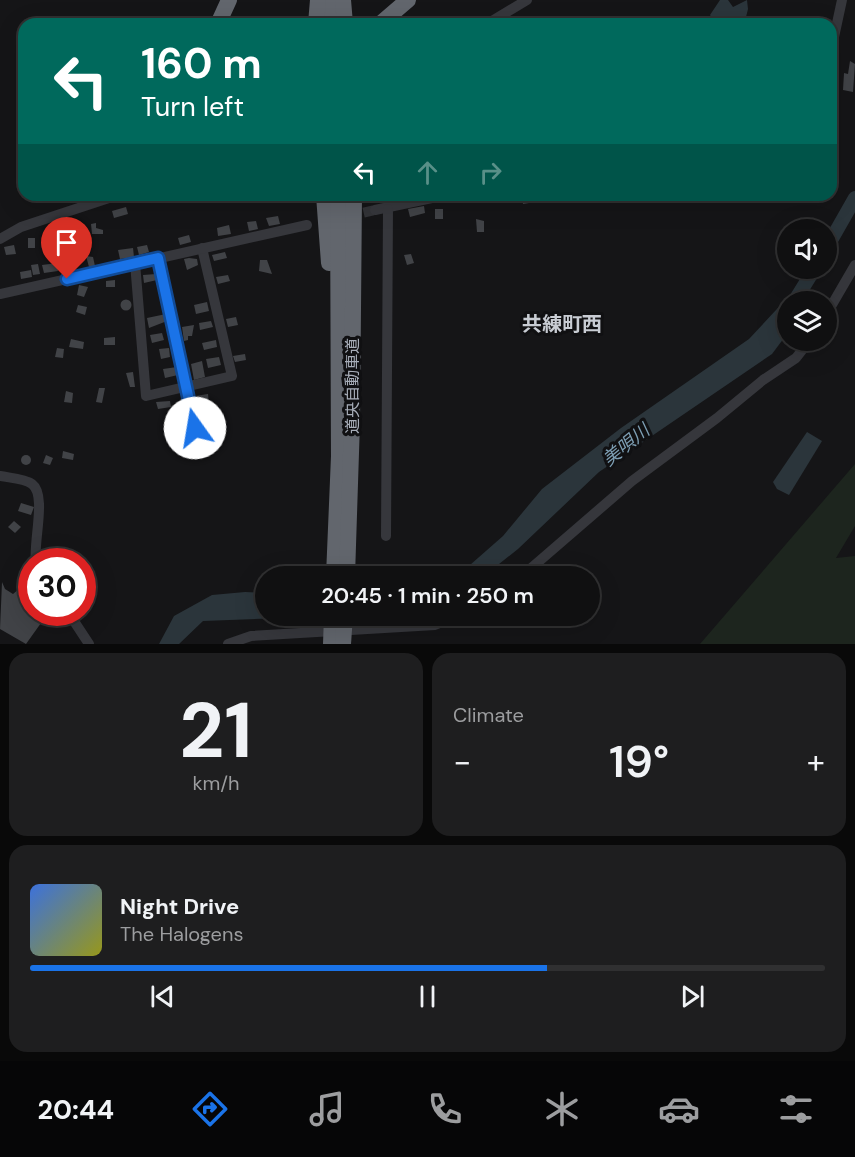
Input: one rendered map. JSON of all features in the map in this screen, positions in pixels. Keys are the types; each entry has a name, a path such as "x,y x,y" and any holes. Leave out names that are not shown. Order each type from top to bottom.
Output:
{"highway":[{"path":"210,18 215,0"},
{"path":"221,18 229,0"},
{"path":"316,18 318,0"},
{"path":"330,0 331,18"},
{"path":"343,0 344,18"},
{"path":"386,18 408,0"},
{"path":"324,201 339,456"},
{"name":"道央自動車道","path":"338,201 339,456 346,566"},
{"name":"道央自動車道","path":"336,566 343,538 354,201"},
{"path":"331,644 332,626"},
{"path":"343,644 344,626"}],"street":[{"path":"497,18 527,0"},
{"path":"837,23 842,0"},
{"path":"0,239 21,227 100,201"},
{"path":"375,210 419,201"},
{"path":"386,536 388,208"},
{"path":"0,294 307,225"},
{"path":"135,263 146,396 232,376 202,248"},
{"path":"158,258 195,428"},
{"path":"837,296 855,265"},
{"path":"534,566 632,481 717,418 763,380 796,358 801,351"},
{"path":"0,477 26,481 38,492 39,511 35,548"},
{"path":"77,626 89,644"},
{"path":"228,644 251,636 311,638 425,626"}],"shaded area":[{"path":"855,464 855,526 836,558 855,556 855,644 700,644"}],"water":[{"path":"720,0 728,0 733,7 747,0 746,18 712,18 710,15"},
{"path":"777,309 777,347 772,354 599,472 518,549 497,566 468,566 503,536 542,489 621,428 749,339"},
{"path":"807,432 822,441 789,495 777,489 773,482"},
{"path":"255,592 255,619 203,621 179,644 159,644 174,616 212,595"}],"building":[{"path":"850,61 855,64 853,92 843,90 844,73 848,74"},
{"path":"523,201 535,201 535,202 523,204"},
{"path":"424,206 425,213 410,217 408,209"},
{"path":"126,207 128,214 114,218 112,211"},
{"path":"435,209 443,209 443,219 435,219"},
{"path":"278,216 280,224 269,226 266,218"},
{"path":"476,219 484,221 484,232 477,232"},
{"path":"256,221 258,229 249,231 247,222"},
{"path":"96,223 96,228 103,230 103,234 92,234 91,224"},
{"path":"229,225 231,234 218,236 217,228"},
{"path":"189,235 191,242 180,245 178,238"},
{"path":"53,236 57,244 42,248 41,242 49,241 49,237"},
{"path":"28,238 35,238 35,248 28,248"},
{"path":"14,245 16,254 6,255 4,247"},
{"path":"147,245 149,252 139,255 137,247"},
{"path":"133,248 134,257 120,259 118,250"},
{"path":"225,252 227,258 214,261 212,255"},
{"path":"411,254 414,263 407,265 404,255"},
{"path":"86,256 93,257 95,266 89,267"},
{"path":"184,259 197,259 198,265 187,270"},
{"path":"260,260 267,260 272,274 259,271"},
{"path":"57,263 58,271 44,273 42,265"},
{"path":"38,264 40,274 33,275 31,265"},
{"path":"31,270 32,277 21,279 20,272"},
{"path":"156,274 157,280 144,283 143,275"},
{"path":"228,275 230,281 218,284 216,277"},
{"path":"115,280 115,287 106,287 106,281"},
{"path":"79,285 88,287 84,297 77,295"},
{"path":"126,299 132,305 126,311 120,305"},
{"path":"207,302 209,311 196,314 194,305"},
{"path":"78,305 87,307 85,315 76,312"},
{"path":"166,314 167,321 149,328 147,318"},
{"path":"236,317 238,325 228,327 226,319"},
{"path":"211,321 213,327 200,330 199,323"},
{"path":"194,325 192,336 188,336 188,340 184,341 182,327"},
{"path":"162,333 164,340 152,343 150,335"},
{"path":"115,337 115,345 104,345 104,338"},
{"path":"71,339 84,342 83,349 69,347"},
{"path":"216,340 217,347 204,350 202,343"},
{"path":"57,348 64,349 63,358 55,357"},
{"path":"169,348 170,357 161,359 159,349"},
{"path":"245,354 246,360 235,362 233,356"},
{"path":"219,357 221,365 208,368 206,359"},
{"path":"202,361 205,377 194,380 191,364"},
{"path":"177,367 178,375 165,378 163,369"},
{"path":"133,372 135,387 130,387 126,373"},
{"path":"99,388 105,388 102,403 96,402"},
{"path":"66,391 73,393 72,403 64,402"},
{"path":"208,394 209,404 196,406 195,396"},
{"path":"170,401 171,407 158,409 156,402"},
{"path":"63,451 74,454 73,460 62,458"},
{"path":"26,455 30,456 30,464 26,465 22,464 21,460 22,456"},
{"path":"46,455 53,458 50,465 43,463"},
{"path":"21,503 34,507 31,515 18,511"},
{"path":"14,521 21,527 15,533 8,527"},
{"path":"2,582 5,589 13,594 18,590 18,626 39,626 26,644 0,629"}],"waterway":[{"name":"美唄川","path":"837,230 855,198"},
{"name":"美唄川","path":"801,291 808,279"}],"tunnel":[{"path":"349,216 375,210"}],"district":[{"name":"共練町西","path":"562,324"}],"route":[{"path":"67,279 158,258 195,428"}]}
